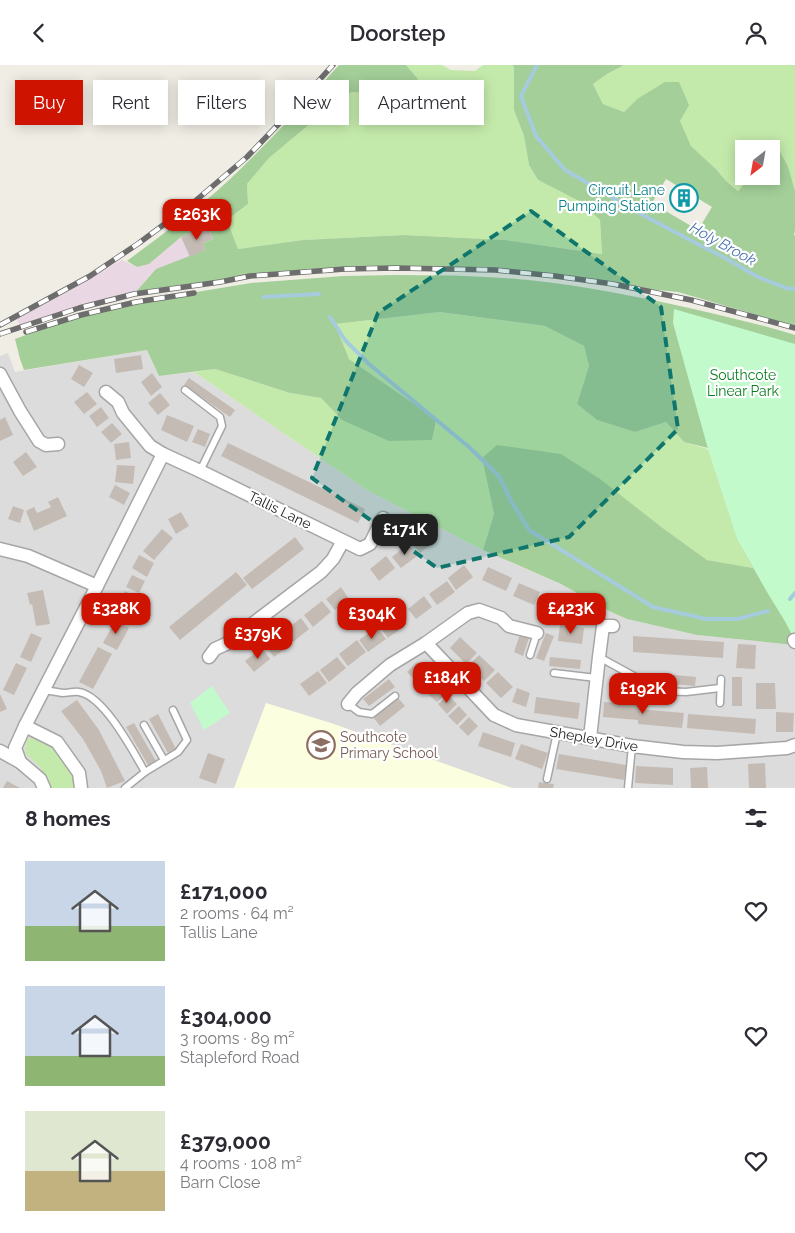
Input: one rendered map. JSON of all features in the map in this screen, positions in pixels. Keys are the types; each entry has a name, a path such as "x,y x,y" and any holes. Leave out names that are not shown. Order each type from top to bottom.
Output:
{"street":[{"path":"0,374 38,441 46,445 58,444"},
{"name":"Tallis Lane","path":"106,392 118,402 123,413 150,445 163,454 360,549 370,544 383,518"},
{"path":"20,762 15,748 25,726 98,586 163,454"},
{"path":"209,657 215,649 226,644 321,572 333,559 343,541"},
{"path":"0,549 28,556 98,586"},
{"path":"348,704 390,665 426,643 468,613 479,610 501,618 509,626 537,633"},
{"path":"590,738 604,626 613,626"},
{"name":"Shepley Drive","path":"426,643 494,715 516,725 632,747 682,752 717,753 787,748 795,745"},
{"path":"25,726 57,742 79,773 81,788"},
{"path":"0,751 20,762 40,779 44,788"}],"lane":[{"path":"185,390 220,417 222,426 200,471"},
{"path":"530,655 537,633"},
{"path":"599,657 661,691 686,693 720,688"},
{"path":"554,673 596,678"},
{"path":"720,703 721,679"},
{"path":"44,690 64,693 79,692 93,698 127,739 145,772"},
{"path":"348,704 359,712 372,714 395,696"},
{"path":"125,788 145,772 178,752 187,740 173,710"},
{"path":"144,725 164,760"},
{"path":"546,779 557,733"},
{"path":"628,788 632,747"}],"highlighted area":[{"path":"531,211 661,307 678,429 569,537 437,568 312,478 378,313"}],"shaded area":[{"path":"181,237 190,257 156,269 134,294 79,308 20,327 16,316 122,260 137,267 149,264"},
{"path":"147,350 159,376 194,372 367,490 483,550 561,584 611,612 627,619 697,635 795,645 795,788 0,788 0,356 8,353 15,372"},
{"name":"Southcote Primary School","path":"266,703 331,723 512,788 234,788"}],"green space":[{"path":"339,65 406,65 418,79 359,80 359,93 349,94 349,80 325,80"},
{"path":"406,65 442,65 451,70 475,71 483,65 513,65 514,110 524,136 529,165 538,180 581,202 600,220 602,254 505,240 404,235 303,240 238,249 227,220 248,204 247,184 269,158 309,125 349,125 349,94 352,92 359,93 359,125 484,125 484,80 416,80 418,79"},
{"path":"513,65 624,65 593,84 603,104 624,112 637,99 665,82 679,82 689,105 680,121 691,146 738,191 743,185 780,185 780,152 788,166 795,191 795,326 678,292 495,270 441,268 345,269 255,276 134,294 156,269 205,250 203,243 213,239 207,225 181,237 149,264 137,267 127,261 216,192 284,125 309,125 269,158 247,184 248,204 227,220 238,249 303,240 404,235 505,240 602,254 600,220 581,202 538,180 529,165 524,136 514,110","holes":["666,179 712,207 698,230 652,203"]},
{"path":"624,65 795,65 795,191 788,166 780,152 780,140 735,140 735,185 743,185 738,191 691,146 680,121 637,99 624,112 603,104 593,84"},
{"path":"344,276 495,277 574,286 633,296 795,335 795,645 697,635 627,619 561,584 483,550 494,514 482,458 497,445 561,454 600,479 707,560 753,568 737,539 708,448 684,442 666,422 635,432 597,420 577,404 589,366 584,346 545,326 440,312 335,324 349,359 436,421 432,440 389,441 342,420 321,398 290,393 215,369 159,376 147,350 24,370 15,339 81,315 136,302 251,283"},
{"name":"Southcote Linear Park","path":"674,309 795,344 795,641 737,539 708,449 673,323"},
{"path":"440,312 545,326 584,346 589,366 577,404 597,420 635,432 666,422 684,442 708,449 737,539 753,568 707,560 660,526 482,458 494,514 483,550 367,490 194,372 215,369 290,393 321,398 342,420 432,440 436,421 349,359 335,324"},
{"path":"212,686 230,713 204,730 190,703"},
{"path":"38,737 63,758 71,771 75,788 52,788 41,768 25,753 27,739"}],"building":[{"name":"Circuit Lane Pumping Station","path":"675,186 698,200 692,209 669,196"},
{"path":"207,225 213,239 203,243 205,250 190,257 181,237"},
{"path":"141,355 143,369 116,373 114,359"},
{"path":"79,365 93,373 84,387 71,379"},
{"path":"152,373 162,387 151,396 141,382"},
{"path":"189,378 235,410 230,417 184,385"},
{"path":"87,392 97,404 84,414 74,402"},
{"path":"160,393 170,405 158,415 148,403"},
{"path":"101,407 109,418 97,427 89,416"},
{"path":"167,415 194,426 187,442 161,430"},
{"path":"5,417 13,435 0,441 0,420"},
{"path":"112,423 122,434 111,443 101,432"},
{"path":"198,429 210,434 205,447 192,442"},
{"path":"129,442 131,458 116,460 114,444"},
{"path":"228,443 365,509 358,523 221,456"},
{"path":"26,452 37,467 23,476 13,462"},
{"path":"117,465 135,466 133,484 115,482"},
{"path":"115,485 130,493 124,505 109,497"},
{"path":"58,497 67,516 34,531 26,511 34,507 37,513 51,507 48,502"},
{"path":"13,506 24,510 20,523 8,519"},
{"path":"181,512 189,526 176,534 168,519"},
{"path":"425,525 437,540 420,553 408,538"},
{"path":"162,529 173,538 154,560 143,551"},
{"path":"295,537 304,549 252,589 243,578"},
{"path":"408,544 417,556 401,568 392,557"},
{"path":"139,555 154,563 147,577 132,568"},
{"path":"386,556 395,568 379,581 370,569"},
{"path":"464,565 473,577 456,590 448,578"},
{"path":"488,567 512,578 506,591 482,580"},
{"path":"236,572 247,585 180,640 169,627"},
{"path":"132,575 145,581 139,593 126,587"},
{"path":"447,581 455,592 437,605 429,594"},
{"path":"519,583 540,592 534,605 513,596"},
{"path":"341,587 349,599 335,610 326,599"},
{"path":"43,590 50,624 36,626 32,604 30,605 27,593"},
{"path":"125,591 138,598 131,613 117,606"},
{"path":"543,595 563,603 557,617 537,608"},
{"path":"424,596 432,607 416,619 408,609"},
{"path":"322,601 331,612 313,627 304,615"},
{"path":"398,613 407,624 388,638 380,627"},
{"path":"301,618 309,629 293,642 284,631"},
{"path":"115,621 129,628 117,650 103,643"},
{"path":"560,625 584,628 582,644 558,641"},
{"path":"377,627 386,639 368,652 359,640"},
{"path":"31,633 42,638 31,662 20,657"},
{"path":"281,633 290,645 274,657 265,645"},
{"path":"546,633 554,636 544,661 536,658"},
{"path":"520,634 529,638 523,656 514,652"},
{"path":"633,636 724,642 723,658 633,652"},
{"path":"460,637 477,653 466,664 450,648"},
{"path":"357,640 366,652 348,666 339,654"},
{"path":"738,644 756,645 755,669 736,668"},
{"path":"98,647 112,654 93,689 79,682"},
{"path":"262,648 270,659 254,672 245,661"},
{"path":"479,655 495,670 484,681 468,666"},
{"path":"337,657 346,668 329,682 320,670"},
{"path":"550,657 581,660 580,669 549,666"},
{"path":"417,662 426,671 416,681 407,672"},
{"path":"16,663 27,668 14,695 3,690"},
{"path":"318,671 327,683 309,696 300,684"},
{"path":"498,672 513,687 501,698 486,683"},
{"path":"427,673 436,682 426,692 417,683"},
{"path":"655,673 696,677 695,686 654,682"},
{"path":"732,677 742,677 742,706 732,706"},
{"path":"389,679 395,687 369,706 363,699"},
{"path":"756,683 775,683 776,709 756,709"},
{"path":"438,684 447,693 437,702 428,694"},
{"path":"517,688 530,693 526,707 512,702"},
{"path":"0,694 7,709 0,712"},
{"path":"448,695 457,704 447,714 438,704"},
{"path":"536,697 580,703 578,719 534,713"},
{"path":"398,698 405,706 380,726 373,717"},
{"path":"77,700 99,730 125,781 107,788 101,771 83,739 61,711"},
{"path":"604,702 639,705 639,709 684,713 682,728 638,724 638,720 603,717"},
{"path":"459,706 467,715 457,725 448,716"},
{"path":"776,712 794,713 793,732 776,732"},
{"path":"158,714 176,749 168,753 149,719"},
{"path":"688,714 756,719 755,734 687,728"},
{"path":"469,717 478,726 468,736 459,727"},
{"path":"134,723 156,761 148,765 126,727"},
{"path":"483,732 515,743 511,757 478,746"},
{"path":"521,744 548,753 542,769 515,759"},
{"path":"208,753 225,759 216,784 199,778"},
{"path":"559,754 626,765 624,780 556,769"},
{"path":"765,763 766,788 749,788 748,764"},
{"path":"636,766 673,768 673,785 635,783"},
{"path":"707,767 708,788 691,788 690,768"},
{"path":"7,781 20,788 3,788"},
{"path":"539,782 554,784 553,788 538,788"}],"waterway":[{"name":"Holy Brook","path":"537,65 521,96 536,136 565,170 643,215 758,277 786,288 795,289"},
{"path":"263,297 319,294"},
{"path":"330,317 345,340 369,364 469,447 499,476 511,501 529,530 653,607 706,619 737,619 768,611"},
{"path":"790,599 795,593"}],"railway":[{"path":"0,325 90,276 139,243 194,202 247,157 333,65"},
{"path":"0,334 79,308 134,294 250,276 345,269 396,268 495,270 613,284 691,300 795,328"},
{"path":"26,332 81,315 136,302 194,293"}],"place":[{"name":"Circuit Lane Pumping Station","path":"684,198"},
{"name":"Southcote Primary School","path":"321,745"}]}
